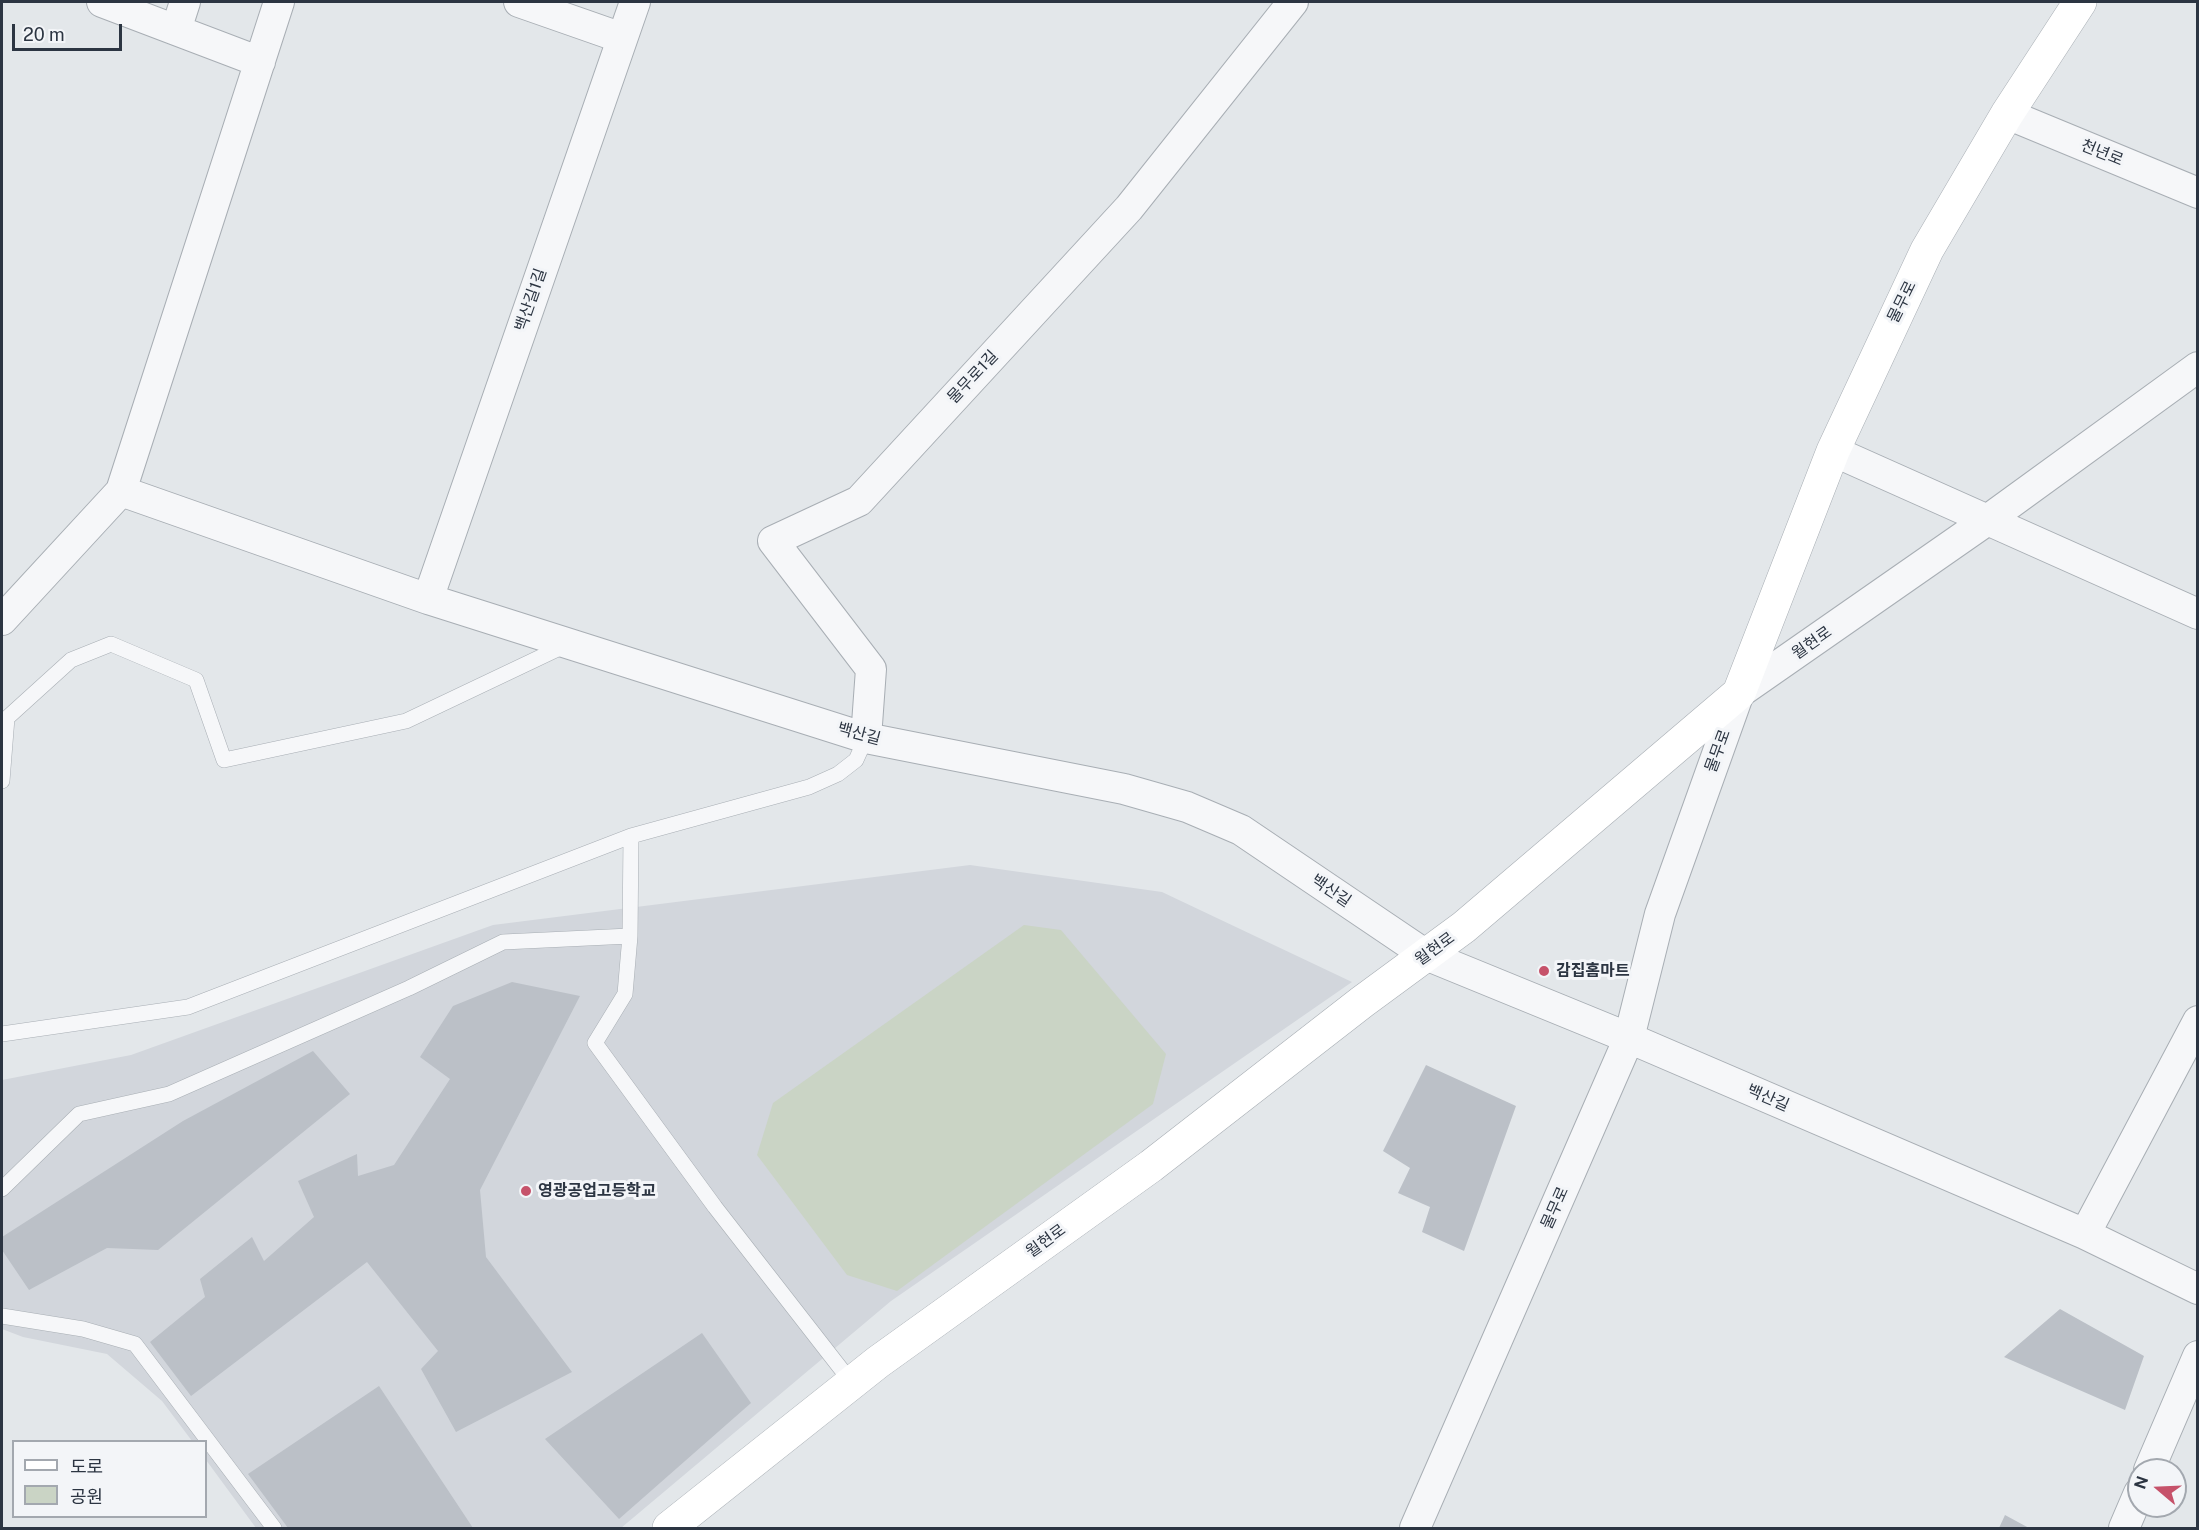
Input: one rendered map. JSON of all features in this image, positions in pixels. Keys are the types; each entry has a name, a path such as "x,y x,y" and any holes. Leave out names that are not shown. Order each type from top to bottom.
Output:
{"main road":[{"name":"물무로","path":"1739,693 1833,452 1927,250 2007,114 2080,2"},
{"name":"월현로","path":"669,1528 852,1383 1151,1166 1464,927 1739,693"}],"street":[{"path":"102,2 260,62"},
{"path":"176,30 185,2"},
{"path":"2,620 121,490 279,2"},
{"path":"519,2 622,38"},
{"name":"백산길1길","path":"428,599 635,2"},
{"name":"물무로1길","path":"866,738 871,669 773,541 859,501 1129,208 1293,2"},
{"name":"천년로","path":"2007,114 2198,193"},
{"name":"월현로","path":"1739,693 1986,521 2198,367"},
{"path":"1833,452 2198,614"},
{"name":"백산길","path":"121,490 428,599 566,645 866,738 1124,789 1197,811 1241,830 1426,955 1629,1038 2085,1234 2198,1289"},
{"name":"물무로","path":"1415,1528 1629,1038 1660,914 1739,693"},
{"path":"2085,1234 2198,1021"},
{"path":"2154,1458 2198,1356"}],"lane":[{"path":"2,781 7,718 71,660 111,644 196,680 224,760 406,721 566,645"},
{"path":"2,1034 188,1007 631,836 809,787 838,774 856,760 866,738"},
{"path":"631,836 630,936 625,994 595,1043 715,1208 852,1383"},
{"path":"2,1189 79,1114 169,1094 409,988 503,942 630,936"},
{"path":"2,1316 83,1329 135,1344 274,1528"}],"shaded area":[{"name":"영광공업고등학교","path":"970,865 1162,892 1352,982 891,1301 621,1528 256,1528 207,1461 207,1440 191,1440 162,1401 107,1354 23,1337 2,1329 2,1080 131,1055 493,925"}],"green space":[{"path":"1024,925 1061,930 1166,1054 1153,1104 897,1291 847,1275 757,1155 773,1103"}],"building":[{"path":"512,982 580,996 480,1190 486,1257 572,1372 456,1432 421,1369 438,1351 367,1262 191,1396 150,1342 205,1297 200,1279 252,1237 264,1261 314,1217 298,1181 357,1154 358,1176 394,1165 450,1079 420,1057 453,1006"},
{"path":"313,1051 350,1094 158,1250 107,1248 29,1290 2,1250 2,1237 183,1121"},
{"path":"1426,1065 1516,1106 1464,1251 1422,1232 1430,1207 1398,1193 1410,1168 1383,1151"},
{"path":"2060,1309 2144,1356 2125,1410 2004,1357"},
{"path":"702,1333 751,1403 619,1519 545,1439"},
{"path":"379,1386 473,1528 288,1528 248,1474"},
{"path":"2005,1515 2029,1528 1999,1528"}],"place":[{"name":"감집홈마트","path":"1544,971"},
{"name":"영광공업고등학교","path":"526,1191"}]}
